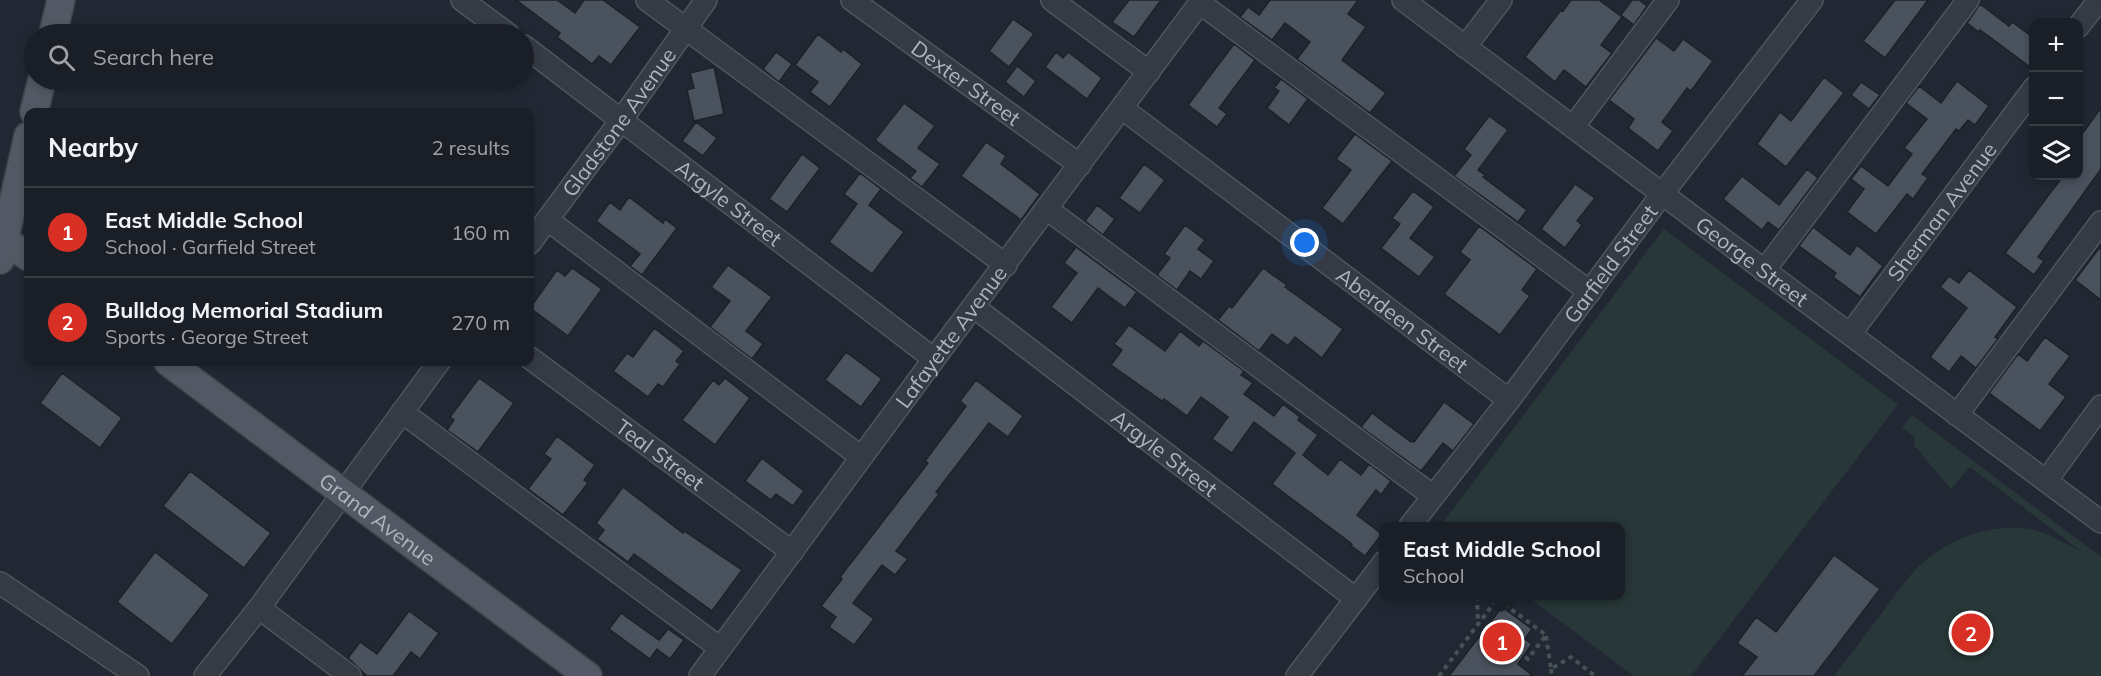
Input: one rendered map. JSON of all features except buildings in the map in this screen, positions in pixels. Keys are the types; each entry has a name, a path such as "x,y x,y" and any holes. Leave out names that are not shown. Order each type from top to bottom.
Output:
{"main road":[{"path":"55,24 61,0"},
{"path":"35,108 40,90"},
{"path":"24,154 2,250 24,256"},
{"name":"Grand Avenue","path":"173,366 588,676"}],"street":[{"path":"462,0 494,24"},
{"path":"646,0 1006,265"},
{"name":"Gladstone Avenue","path":"534,238 706,0"},
{"name":"Dexter Street","path":"852,0 1080,165"},
{"path":"1052,0 1149,72"},
{"name":"George Street","path":"1403,0 2101,522"},
{"path":"1465,47 1501,0"},
{"path":"1573,127 1668,0"},
{"name":"Garfield Street","path":"1413,522 1509,400 1662,194 1812,0"},
{"path":"1764,271 1968,0"},
{"path":"2083,22 2099,0"},
{"path":"1201,1 1590,292"},
{"name":"Lafayette Avenue","path":"700,676 1201,1"},
{"name":"Argyle Street","path":"534,53 934,359"},
{"name":"Sherman Avenue","path":"1850,334 2029,95"},
{"name":"Aberdeen Street","path":"1123,109 1509,400"},
{"path":"1047,209 1433,496"},
{"path":"548,220 861,457"},
{"path":"1958,415 2101,222"},
{"name":"Argyle Street","path":"974,307 1356,599"},
{"name":"Teal Street","path":"534,361 792,552"},
{"path":"205,676 259,609 342,492 436,366"},
{"path":"2046,481 2101,406"},
{"path":"402,412 720,648"},
{"path":"1297,676 1379,567"},
{"path":"0,583 138,676"},
{"path":"259,609 350,676"}],"path":[{"path":"1477,600 1478,624"},
{"path":"1439,676 1493,600"},
{"path":"1499,600 1546,635 1552,676"},
{"path":"1524,656 1528,659 1546,635"},
{"path":"1551,669 1571,657 1595,676"}],"shaded area":[{"path":"1664,229 1898,404 1691,676 1634,676 1532,600 1625,600 1625,522 1443,522"},
{"path":"1912,415 2101,557 2101,676 1834,676 1913,572 1928,558 1953,542 1994,529 2022,528 2045,534 2081,551 1970,467 1951,489 1914,445 1915,438 1902,428"}],"place":[{"name":"Bulldog Memorial Stadium","path":"1971,633"},
{"name":"East Middle School","path":"1502,642"}]}
